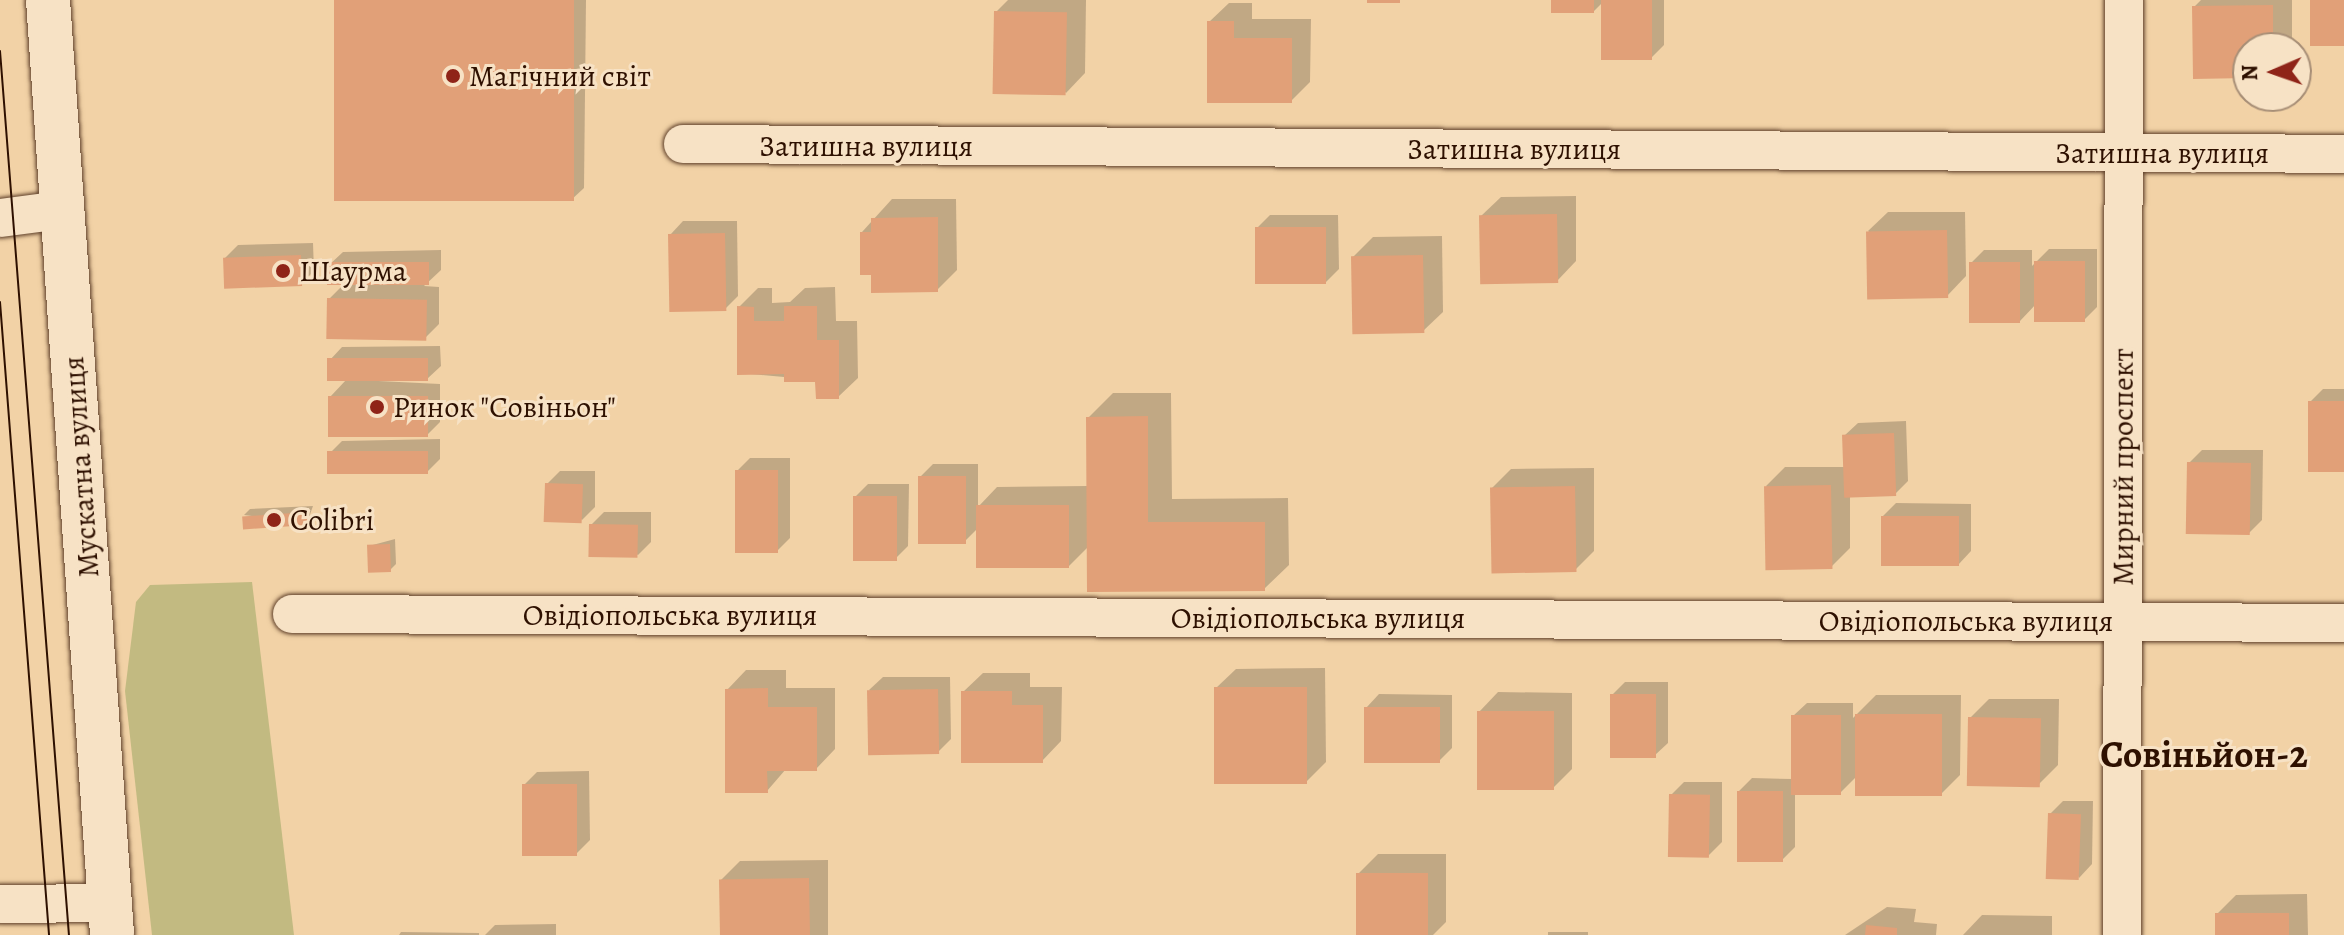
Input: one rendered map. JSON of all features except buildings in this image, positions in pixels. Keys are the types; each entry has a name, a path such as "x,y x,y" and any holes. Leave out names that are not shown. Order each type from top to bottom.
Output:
{"street":[{"name":"Мускатна вулиця","path":"48,0 110,919"},
{"name":"Мирний проспект","path":"2122,935 2124,0"},
{"name":"Затишна вулиця","path":"683,144 2344,154"},
{"path":"0,218 62,210"},
{"name":"Овідіопольська вулиця","path":"292,614 2344,623"},
{"path":"0,904 110,919"}],"shaded area":[{"path":"252,582 294,935 152,935 125,691 136,602 150,585"}],"tram line":[{"path":"0,51 69,935"},
{"path":"0,302 49,935"}],"place":[{"name":"Магічний світ","path":"453,76"},
{"name":"Шаурма","path":"283,271"},
{"name":"Ринок \"Совіньон\"","path":"377,407"},
{"name":"Colibri","path":"274,520"}],"district":[{"name":"Совіньйон-2","path":"2204,755"}]}
